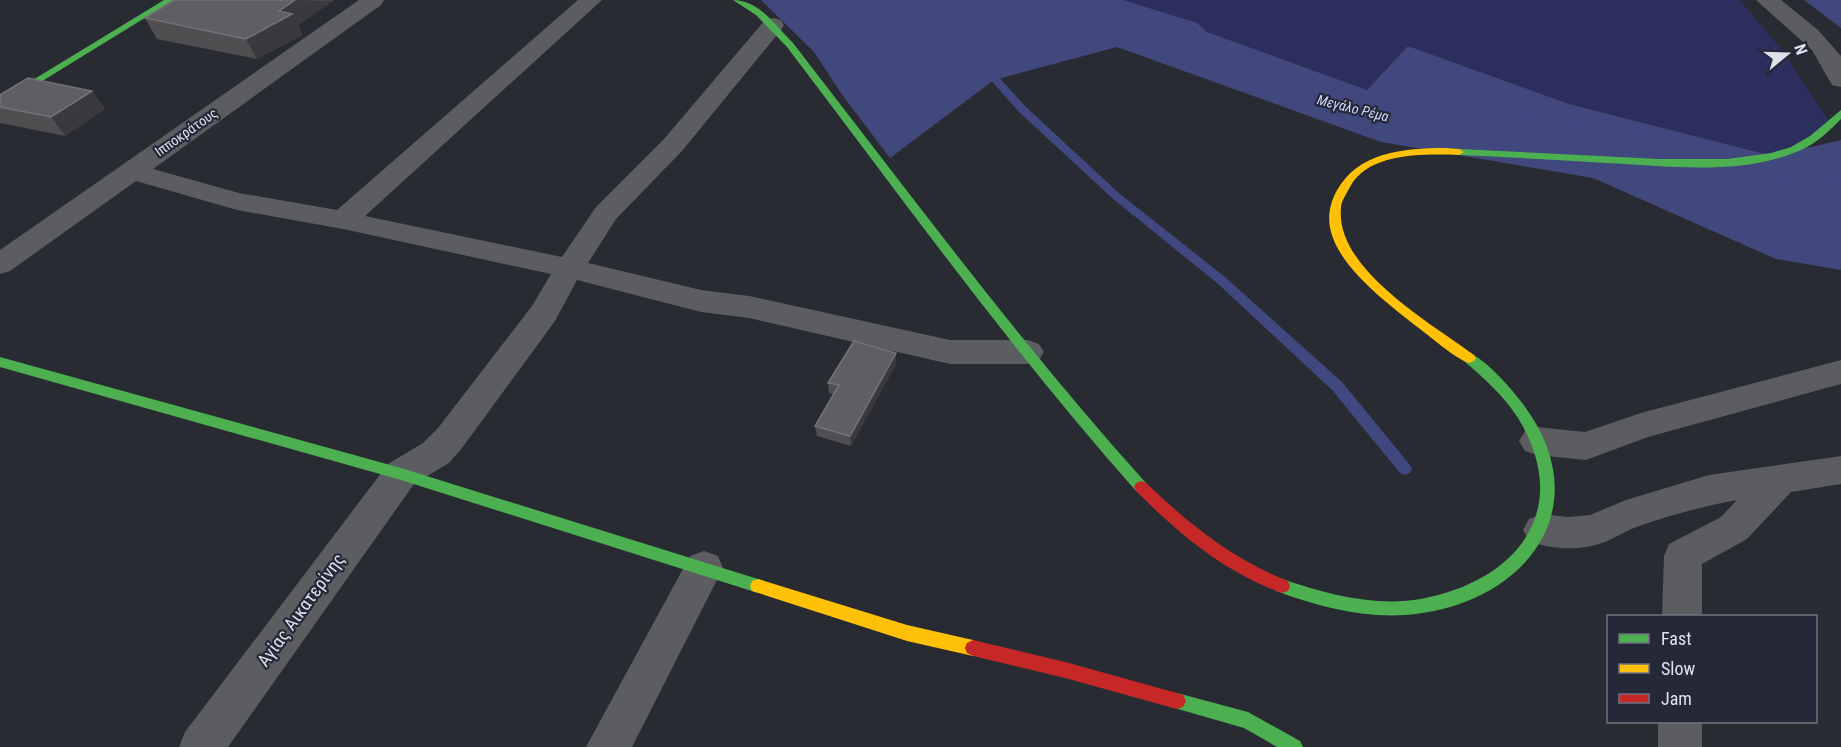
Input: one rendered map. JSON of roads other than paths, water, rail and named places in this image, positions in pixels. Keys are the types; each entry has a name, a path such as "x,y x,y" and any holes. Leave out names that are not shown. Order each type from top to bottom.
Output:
{"main road":[{"path":"0,104 170,0"},
{"path":"740,1 773,25 885,173 1028,352 1134,481 1169,515 1214,552 1264,580 1321,601 1383,608 1439,604 1482,588 1518,564 1542,530 1549,500 1545,469 1537,441 1519,408 1495,382 1460,351 1371,281 1349,259 1335,232 1333,212 1338,191 1353,172 1381,159 1416,152 1459,152 1683,164 1744,160 1765,157 1797,147 1819,136 1841,113"},
{"path":"0,362 401,474 907,633 1065,670 1248,722 1294,747"}],"street":[{"name":"Ιπποκράτους","path":"0,264 373,0"},
{"path":"343,220 591,0"},
{"path":"1767,0 1811,37 1827,54 1841,80"},
{"path":"401,474 436,453 450,438 543,314 569,268 606,213 673,145 773,25"},
{"path":"131,171 237,201 343,220 569,268 701,301 749,307 950,352 1028,352"},
{"path":"1537,441 1586,446 1641,426 1841,372"},
{"path":"1542,530 1568,533 1594,530 1626,515 1709,490 1841,470"},
{"name":"Αγίας Αικατερίνης","path":"201,747 401,474"},
{"path":"1682,615 1683,556 1734,528 1783,477"},
{"path":"608,747 704,568"},
{"path":"1680,723 1680,747"}],"waterway":[{"path":"911,0 962,42 1022,109 1116,196 1221,280 1337,386 1405,469"},
{"name":"Μεγάλο Ρέμα","path":"1114,0 1194,25 1260,85 1399,120 1537,117 1690,141"},
{"name":"Μεγάλο Ρέμα","path":"1758,175 1783,181 1818,176 1841,181"}]}
